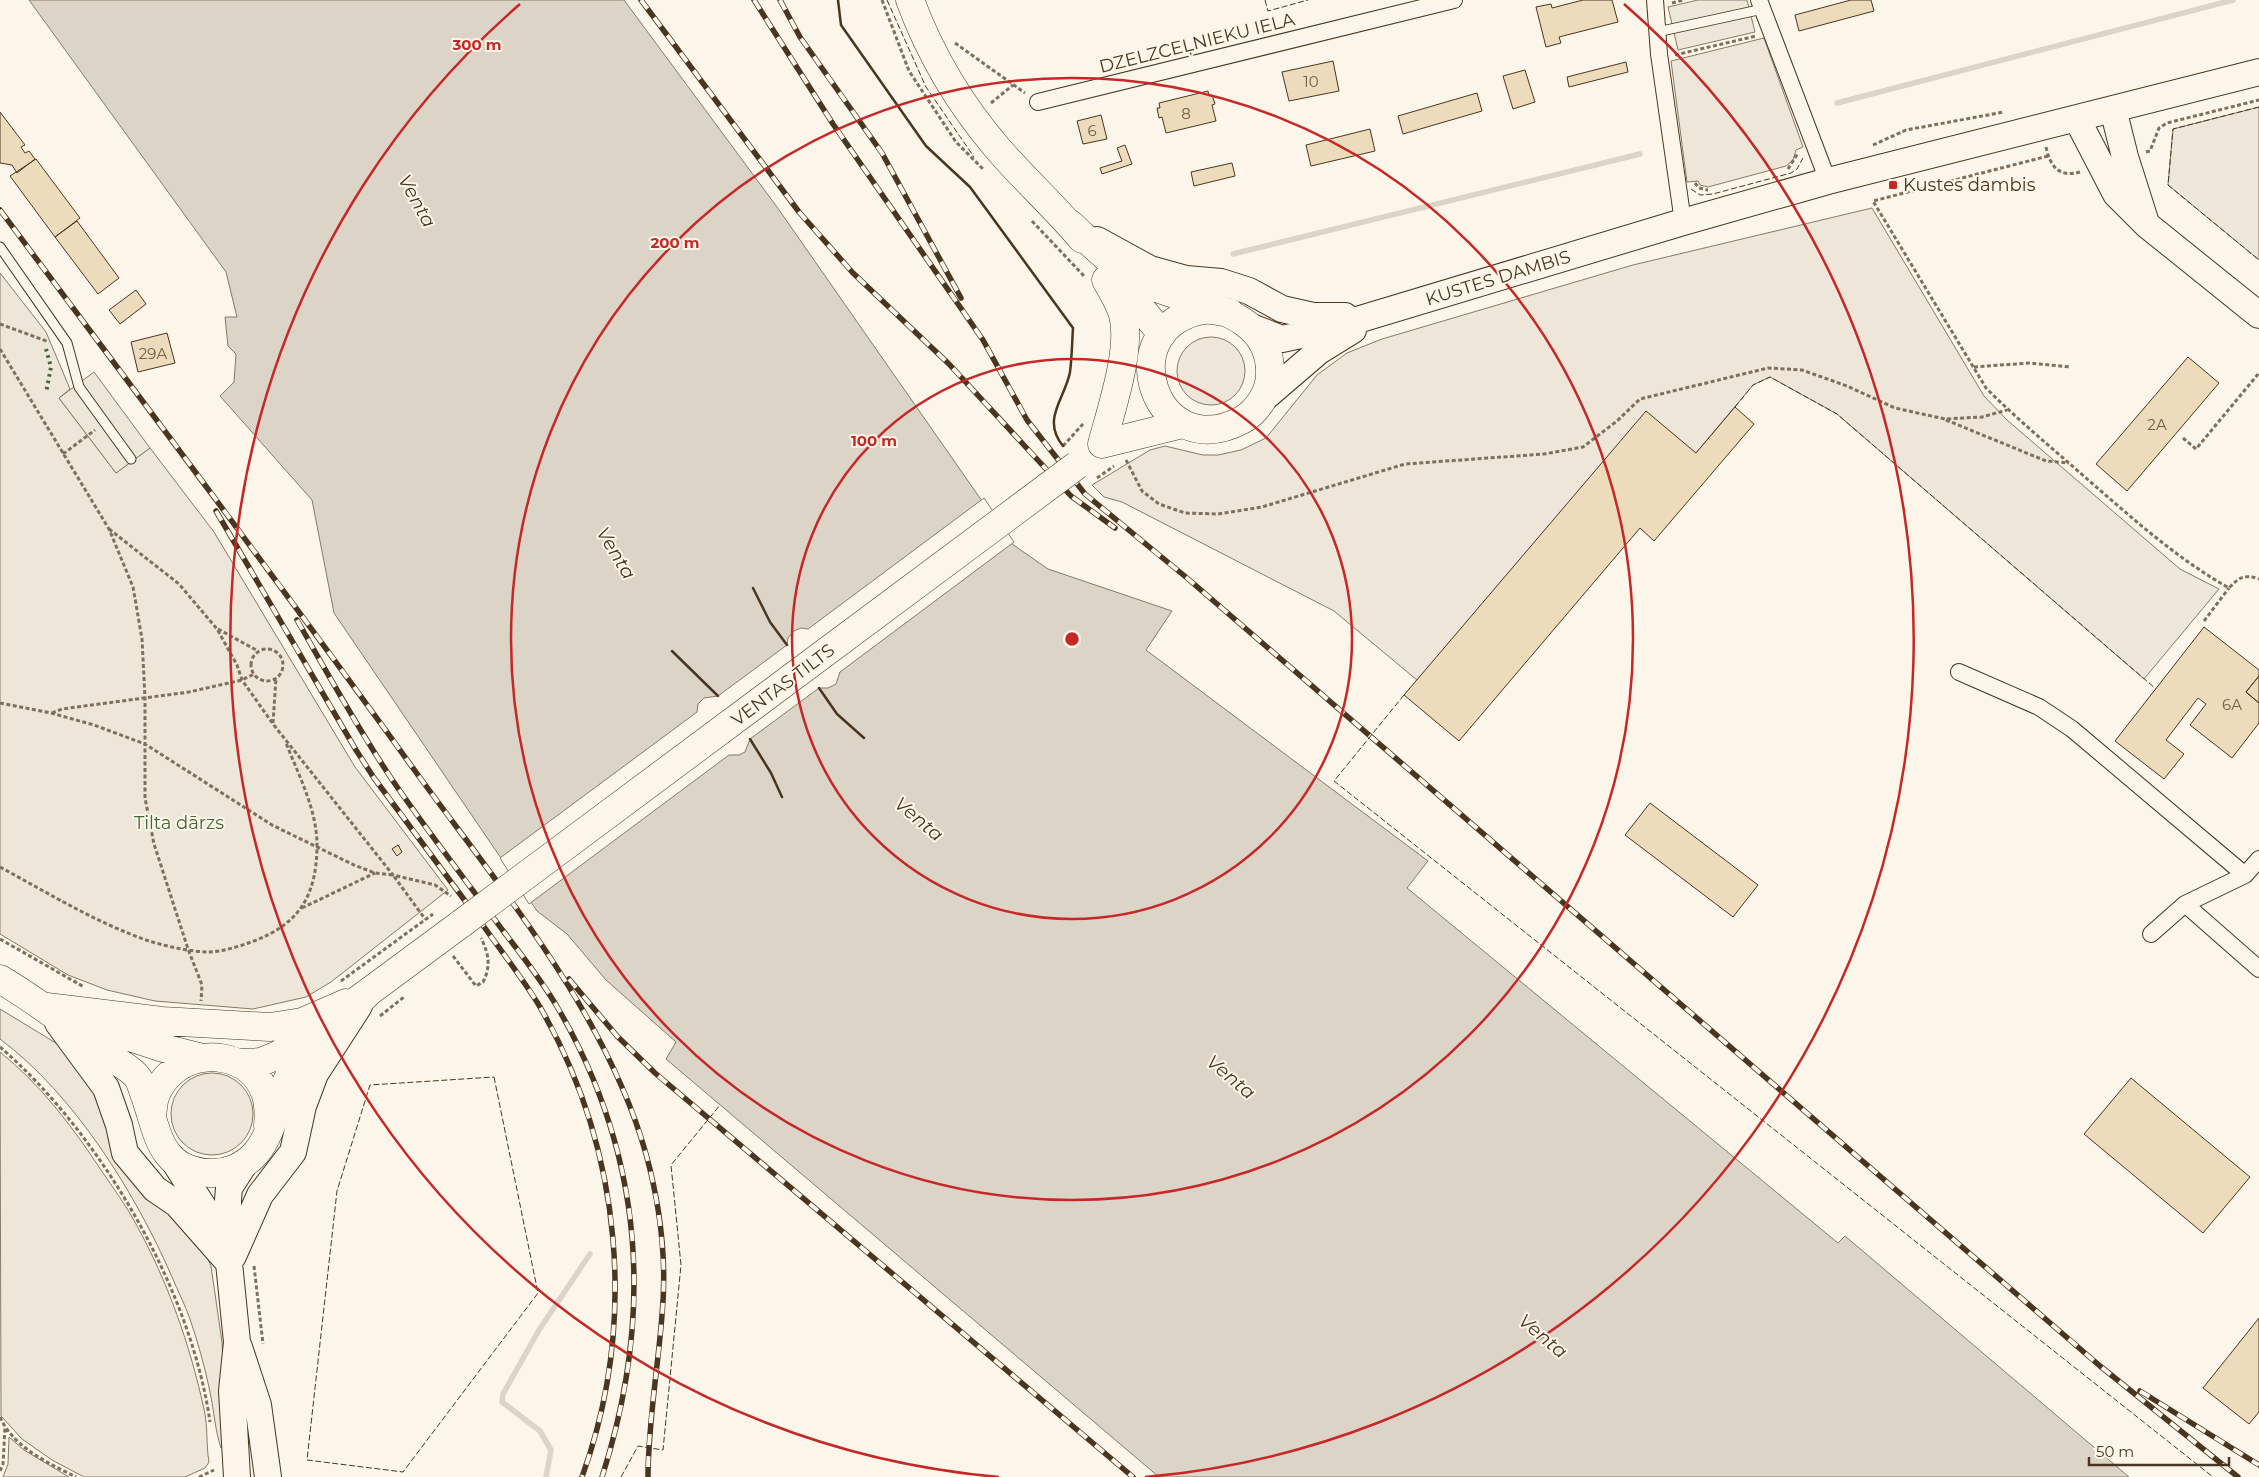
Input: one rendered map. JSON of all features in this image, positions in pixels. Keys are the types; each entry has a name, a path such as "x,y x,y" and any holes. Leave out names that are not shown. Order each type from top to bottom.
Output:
{"highway":[{"path":"910,0 943,71 998,150 1070,224 1139,303 1162,334"},
{"path":"1070,224 1136,279 1178,297 1230,313 1254,328 1267,350 1270,375 1263,400 1248,417 1228,428 1205,430 1183,424 1166,411 1154,392 1150,371 1153,351 1162,334 1181,317 1205,310 1230,313"},
{"path":"1070,224 1112,291 1123,315 1125,341 1118,388 1102,444"},
{"path":"1102,444 1150,371"},
{"path":"1102,444 1183,424"},
{"name":"VENTAS TILTS","path":"372,1007 1084,474 1102,444"},
{"path":"0,979 45,1007 138,1078 161,1146 185,1168 208,1173 231,1170 245,1163 256,1153 264,1141 295,1064 313,1043 372,1007"},
{"path":"45,1007 162,1021 270,1027 372,1007"},
{"path":"45,1007 111,1032 199,1058"},
{"path":"152,1116 155,1096 165,1078 180,1065 199,1058 212,1056 239,1063 261,1062 372,1007"},
{"path":"239,1063 254,1075 264,1090 270,1109 268,1128"}],"main road":[{"name":"KUSTES DAMBIS","path":"1376,316 1683,222 1828,181 2259,72"},
{"path":"2113,109 2125,157 2147,225"},
{"path":"2077,119 2116,194 2147,225 2259,315"},
{"path":"1070,224 1150,269 1186,279 1222,282 1249,291 1282,309 1313,316 1376,316"},
{"path":"1254,328 1282,339 1376,316"},
{"path":"1263,400 1319,352 1376,316"},
{"path":"45,1007 106,1088 119,1126 125,1153 130,1160 155,1189 177,1204 241,1263"},
{"path":"241,1263 260,1195 292,1152 303,1106 315,1074 372,1007"},
{"path":"172,1158 241,1263"},
{"path":"227,1473 241,1263 229,1188 245,1163"},
{"path":"237,1342 256,1397 268,1477"}],"street":[{"name":"DZELZCEĻNIEKU IELA","path":"1038,102 1426,3 1454,0"},
{"path":"1655,0 1660,59 1683,222"},
{"path":"1761,4 1828,181"},
{"path":"1959,672 2039,707 2072,729 2244,876"},
{"path":"2152,934 2185,904 2244,876 2259,859"},
{"path":"2185,904 2259,969"}],"lane":[{"path":"1657,32 1761,4"},
{"path":"0,247 67,343 79,387 131,458"}],"path":[{"path":"1660,59 1771,32"},
{"path":"953,41 1038,102"},
{"path":"991,103 1013,85"},
{"path":"2048,156 1873,201 1986,388 2007,410 2138,523 2195,567 2229,588"},
{"path":"0,324 45,341 67,343"},
{"path":"0,349 109,529 133,587 142,639 145,698 145,798 154,844 188,950 202,985 200,1010"},
{"path":"1974,367 2029,363 2072,367"},
{"path":"1084,474 1125,459 1142,491 1159,504 1185,513 1218,514 1262,506 1404,464 1544,454 1583,447 1618,420 1640,398 1768,368 1802,370 1847,386 1895,408 1945,419 2046,461 2069,463"},
{"path":"2183,438 2196,449 2259,373"},
{"path":"1945,419 1982,417 2007,410"},
{"path":"63,454 105,423"},
{"path":"109,529 179,584 218,629 237,665 242,680 273,724 393,874 425,919 334,986"},
{"path":"2204,622 2229,588 2239,578 2248,575 2259,579"},
{"path":"218,629 258,652"},
{"path":"273,724 276,678 283,668 280,655 270,649 258,652 251,662 254,674 264,680 276,678"},
{"path":"51,713 62,709 189,692 242,680 254,674"},
{"path":"0,703 51,713 94,725 145,744 272,825 317,848 375,873 393,874 435,885 451,896"},
{"path":"0,868 105,923 147,940 188,950 209,952 237,947 268,936 291,921 301,908 313,881 317,848 314,816 285,740"},
{"path":"301,908 375,873"},
{"path":"446,962 453,956 476,986 483,982 489,966 488,954 472,931"},
{"path":"0,938 70,981 87,989"},
{"path":"372,1007 411,991"},
{"path":"0,1047 49,1094 84,1140 127,1206 159,1262 179,1309 198,1366 211,1431"},
{"path":"241,1263 263,1348"},
{"path":"0,1417 5,1428 34,1454 76,1477"},
{"path":"0,1471 3,1464 5,1428"},
{"path":"216,1463 227,1473"},
{"path":"199,1477 227,1473"},
{"path":"217,1477 227,1473"}],"green space":[{"path":"1764,38 1803,147 1796,150 1793,160 1786,166 1708,187 1700,185 1698,181 1687,182 1671,61"},
{"path":"2259,107 2259,260 2168,185 2173,129"},
{"path":"1872,208 1984,396 2007,420 2180,569 2219,589 2144,679 1837,414 1770,377 1753,385 1696,453 1417,680 1334,611 1122,502 1104,497 1092,485 1150,450 1165,446 1203,455 1218,455 1241,450 1266,438 1317,375 1347,353 1382,339 1633,265"},
{"name":"Tilta dārzs","path":"0,273 46,332 70,389 59,398 116,473 150,448 214,532 355,767 448,890 331,982 306,997 253,1009 155,1001 107,990 68,975 0,934"},
{"path":"1204,337 1218,337 1230,342 1240,352 1245,364 1245,378 1240,390 1230,400 1218,405 1204,405 1192,400 1182,390 1177,378 1177,364 1182,352 1192,342"},
{"path":"0,1009 69,1051 203,1247 211,1266 222,1342 228,1448 221,1448 206,1373 190,1319 157,1245 121,1180 77,1117 53,1088 0,1039"},
{"path":"0,1052 29,1078 67,1122 124,1203 148,1246 177,1314 192,1361 206,1422 209,1462 205,1468 185,1477 84,1477 52,1460 22,1439 1,1416"},
{"path":"212,1073 228,1076 241,1085 250,1098 253,1114 250,1130 241,1143 228,1152 212,1155 196,1152 183,1143 174,1130 171,1114 174,1098 183,1085 196,1076"},
{"path":"9,1437 24,1450 69,1477 3,1477 8,1464"}],"shaded area":[{"path":"1698,0 1747,0 1755,32 1678,50 1668,7"},
{"path":"94,372 150,448 116,473 59,398"}],"water":[{"name":"Venta","path":"29,0 624,0 777,207 1012,544 1048,569 1172,611 1146,650 1428,861 1407,888 1838,1243 1845,1236 2129,1477 1159,1477 666,1059 676,1042 606,980 567,934 537,911 334,613 312,500 220,396 234,382 236,354 228,346 225,317 237,317 226,272"}],"pier":[{"path":"984,498 1014,542 840,672 836,684 828,688 819,688 750,739 745,752 739,755 729,755 529,904 500,858 697,712 698,704 704,698 718,696 787,645 788,638 794,631 801,628 808,629"}],"building":[{"path":"1583,0 1612,0 1618,22 1559,37 1561,43 1546,47 1536,7 1551,4 1552,8"},
{"path":"1851,0 1871,0 1874,11 1799,31 1795,15"},
{"path":"1333,61 1339,91 1289,101 1282,72"},
{"path":"1626,62 1628,72 1569,87 1567,77"},
{"path":"1525,70 1535,102 1513,109 1503,76"},
{"path":"1208,91 1209,96 1212,95 1215,104 1212,105 1216,121 1166,133 1162,117 1159,118 1157,108 1160,108 1159,103"},
{"path":"1477,93 1482,111 1403,134 1398,116"},
{"path":"0,112 25,145 21,147 25,153 29,151 35,159 17,173 12,165 0,163"},
{"path":"1101,115 1107,139 1083,144 1077,121"},
{"path":"1370,129 1375,151 1311,166 1306,145"},
{"path":"1125,145 1132,164 1102,174 1100,168 1122,161 1117,148"},
{"path":"36,159 80,218 55,237 10,176"},
{"path":"1232,163 1235,176 1194,186 1191,172"},
{"path":"77,221 119,278 98,294 55,237"},
{"path":"136,290 146,304 120,324 109,310"},
{"path":"167,333 175,363 138,372 131,342"},
{"path":"2188,357 2219,383 2127,491 2096,464"},
{"path":"1735,407 1754,424 1654,541 1640,528 1459,741 1404,695 1646,411 1696,453"},
{"path":"2204,627 2259,670 2259,676 2246,692 2259,703 2259,723 2232,758 2190,725 2206,704 2198,698 2166,740 2184,754 2164,779 2115,741"},
{"path":"2259,676 2259,703 2246,692"},
{"path":"1650,803 1758,885 1733,917 1625,835"},
{"path":"398,845 402,852 397,856 392,849"},
{"path":"2131,1078 2250,1177 2203,1233 2084,1134"},
{"path":"2259,1318 2259,1412 2249,1424 2203,1388"}],"waterway":[{"path":"1837,103 2233,0"},
{"path":"1233,254 1640,154"},
{"path":"546,1477 551,1450 540,1431 502,1402 503,1394 539,1330 590,1254"}],"railway":[{"path":"641,0 799,212 853,273 949,364 1071,496 1115,528"},
{"path":"754,0 833,124 983,340 1027,420 1085,494 1187,578 2100,1366 2238,1477"},
{"path":"780,0 800,37 882,153 961,298"},
{"path":"0,210 484,863 549,956 579,1003 606,1052 628,1103 646,1154 659,1213 664,1275 648,1477"},
{"path":"216,511 356,750 374,778 526,985 540,1007 568,1062 589,1119 604,1177 613,1237 615,1298 611,1358 600,1418 582,1477"},
{"path":"297,620 355,721 393,781 533,970 553,1000 588,1066 609,1123 624,1181 632,1239 634,1297 629,1357 619,1417 602,1477"},
{"path":"569,979 617,1036 655,1073 1133,1477"},
{"path":"2140,1391 2259,1465"}],"hedge":[{"path":"46,349 51,367 46,393"}],"fence":[{"path":"887,0 926,87 974,157"},
{"path":"1265,0 1268,11 1308,0"},
{"path":"2259,107 2173,129 2168,185 2259,260"},
{"path":"1691,189 1700,195 1713,194 1791,173 1797,169 1803,158"},
{"path":"1735,407 1753,385 1770,377 1837,414 2156,689"},
{"path":"1404,695 1334,781 2213,1477"},
{"path":"494,1077 538,1293 403,1472 307,1460 337,1191 370,1085 494,1077"},
{"path":"621,1477 638,1446 663,1450 681,1265 671,1165 720,1105"}],"wall":[{"path":"838,0 841,25 926,146 970,187 1073,328 1070,372 1054,418 1054,427 1063,446"},
{"path":"753,588 770,622 787,645"},
{"path":"672,651 718,696"},
{"path":"819,688 837,714 864,738"},
{"path":"750,739 771,773 782,797"}],"place":[{"name":"Kustes dambis","path":"1893,185"}]}
